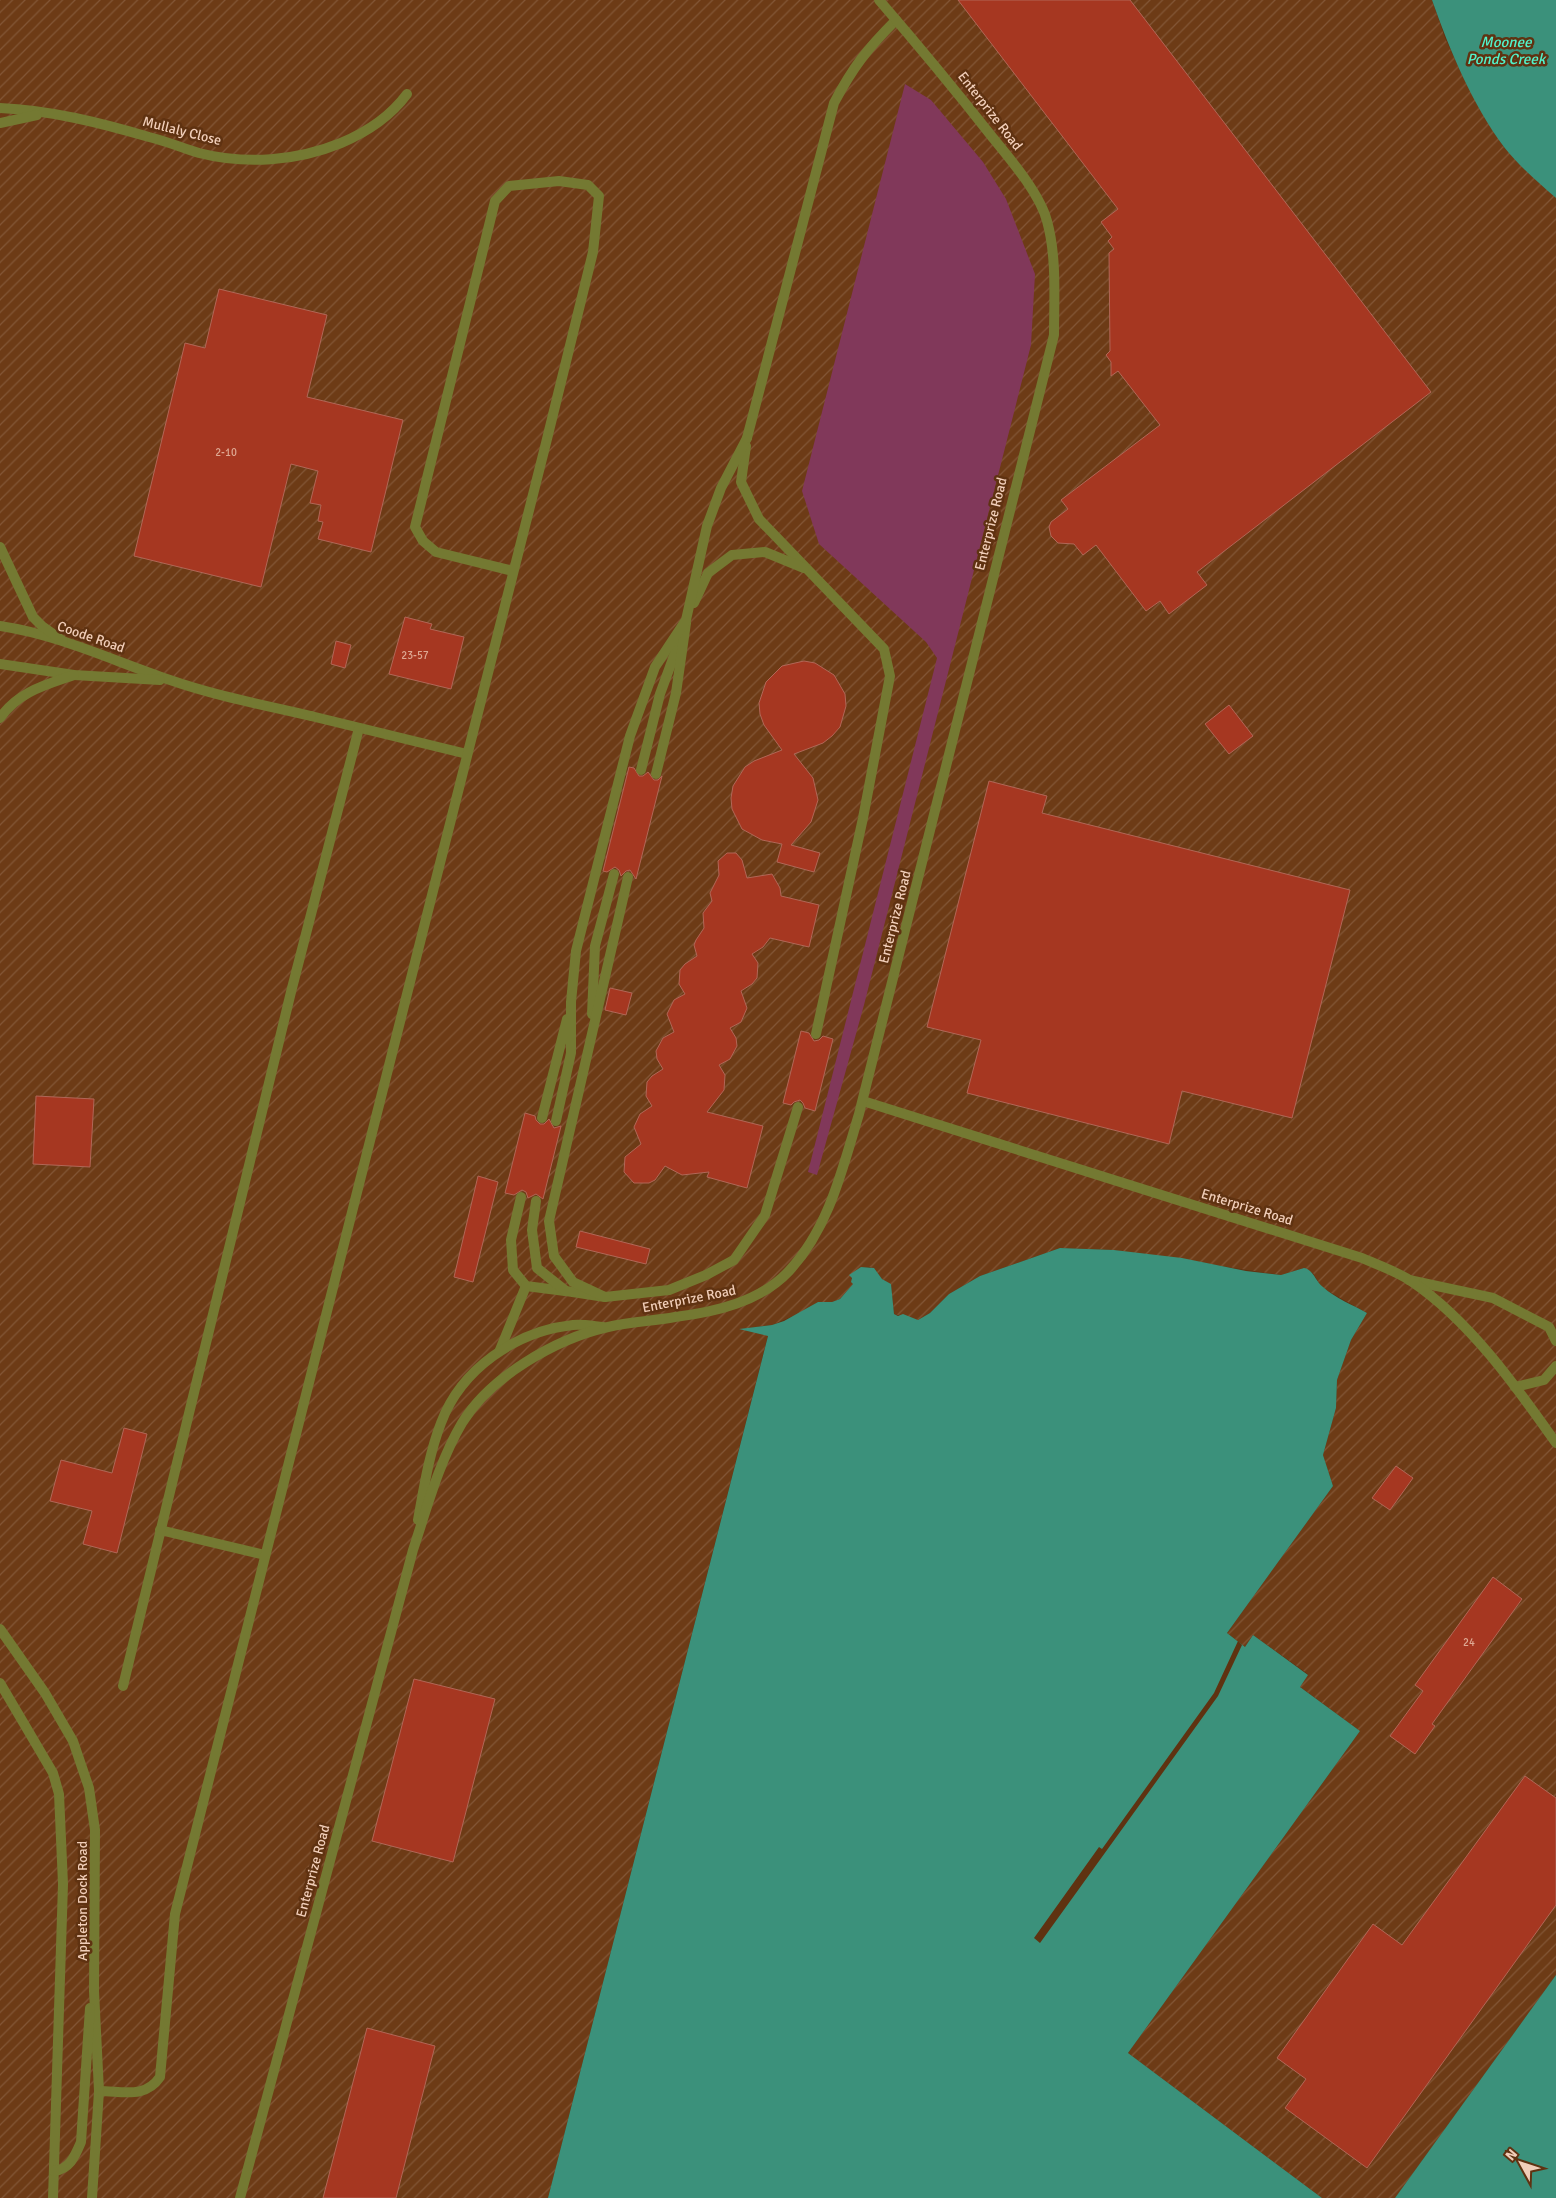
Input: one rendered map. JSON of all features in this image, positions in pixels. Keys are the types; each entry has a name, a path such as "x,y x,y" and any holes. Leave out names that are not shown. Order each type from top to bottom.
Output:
{"street":[{"name":"Enterprize Road","path":"413,1550 426,1475 441,1422 467,1378 500,1350 538,1332 574,1325 607,1327 694,1315 750,1300 788,1273 815,1238 834,1197 863,1101 1024,448 1054,335 1054,268 1047,220 1025,179 944,76 879,0"},
{"path":"816,1034 863,818 890,676 884,649 759,519 741,482 747,438 834,103 852,69 872,44 896,20"},
{"name":"Mullaly Close","path":"0,108 53,114 148,136 201,153 241,159 286,159 325,149 348,140 376,125 397,108 408,94"},
{"name":"Mullaly Close","path":"0,123 25,116 53,114"},
{"path":"99,2091 142,2092 153,2087 160,2077 175,1914 264,1555 513,572 593,252 599,196 588,185 559,181 509,186 495,201 415,527 423,541 436,552 513,572"},
{"path":"656,774 676,693 686,620 707,526 721,488 747,438"},
{"path":"0,546 34,617 42,626 63,641"},
{"path":"641,770 660,694 686,620 708,573 732,555 765,552 806,570"},
{"path":"556,1121 571,1053 576,951 630,736 655,667 686,620"},
{"name":"Coode Road","path":"0,626 26,630 63,641 171,681 467,754"},
{"name":"Coode Road","path":"0,664 74,675 171,681"},
{"path":"0,718 9,705 23,694 74,675"},
{"path":"123,1686 291,992 359,728"},
{"path":"591,1040 595,946 614,874"},
{"path":"605,1296 573,1282 554,1256 549,1221 628,878"},
{"path":"542,1118 572,1002"},
{"name":"Enterprize Road","path":"863,1101 1362,1258 1409,1280 1434,1299 1460,1323 1515,1386 1556,1443"},
{"path":"521,1197 511,1240 513,1270 526,1286 605,1296 669,1290 706,1275 734,1260 766,1215 798,1107"},
{"path":"536,1201 532,1230 537,1268 566,1291"},
{"path":"1409,1280 1493,1298 1549,1327 1556,1341"},
{"path":"500,1350 526,1286"},
{"name":"Enterprize Road","path":"240,2198 413,1550 437,1478 462,1423 489,1389 527,1361 565,1342 607,1327"},
{"path":"1515,1386 1544,1380 1556,1366"},
{"path":"160,1530 264,1555"},
{"name":"Appleton Dock Road","path":"0,1629 45,1693 73,1741 89,1788 95,1830 96,1955 94,1991 99,2091 92,2198"},
{"name":"Appleton Dock Road","path":"0,1683 53,1773 58,1794 63,1884 53,2198"},
{"path":"54,2170 67,2166 75,2157 81,2142 87,2036 96,1955"}],"shaded area":[{"path":"0,0 1432,0 1445,38 1466,83 1503,146 1556,198 1556,1975 1395,2198 1322,2198 1128,2053 1360,1731 1299,1686 1308,1674 1253,1635 1245,1647 1227,1633 1333,1486 1323,1455 1336,1408 1337,1380 1351,1340 1367,1313 1321,1286 1313,1273 1304,1268 1281,1275 1114,1250 1060,1248 980,1276 949,1294 930,1313 918,1320 894,1314 891,1284 882,1279 870,1267 861,1267 851,1277 853,1284 840,1299 832,1302 818,1302 800,1313 772,1325 741,1329 768,1335 548,2198 0,2198"},
{"path":"905,84 931,100 983,162 1006,199 1035,274 1031,345 864,1005 817,1175 808,1172 937,658 926,642 819,544 802,491"}],"water":[{"name":"Moonee Ponds Creek","path":"1432,0 1556,0 1556,198 1516,161 1492,130 1463,76"},
{"path":"1060,1248 1114,1250 1182,1258 1246,1271 1281,1275 1304,1268 1310,1271 1320,1285 1328,1291 1367,1313 1351,1340 1337,1380 1336,1408 1323,1455 1333,1486 1227,1633 1245,1647 1253,1635 1308,1675 1300,1687 1360,1731 1128,2053 1322,2198 548,2198 768,1336 739,1329 772,1325 784,1321 818,1302 832,1302 840,1299 853,1284 851,1282 852,1278 849,1275 861,1267 874,1268 882,1279 891,1284 894,1314 898,1316 903,1314 918,1320 930,1313 949,1294 980,1276"},
{"path":"1556,1975 1556,2198 1395,2198"}],"pier":[{"path":"1238,1641 1242,1645 1218,1696 1040,1943 1034,1938 1099,1847 1102,1849 1214,1693"}],"building":[{"path":"958,0 1130,0 1431,392 1197,572 1207,585 1169,614 1160,601 1146,611 1096,545 1083,555 1074,544 1058,543 1051,536 1049,527 1051,522 1068,509 1061,500 1160,425 1118,371 1111,376 1111,362 1106,355 1110,351 1109,253 1114,249 1108,241 1112,237 1101,222 1118,209"},
{"path":"219,289 327,315 307,397 403,420 371,552 318,539 323,522 318,521 321,505 310,503 318,471 291,464 261,587 134,556 185,343 205,348"},
{"path":"405,617 432,624 430,629 464,637 451,689 389,674"},
{"path":"336,641 351,645 345,668 331,664"},
{"path":"804,661 815,663 834,675 845,694 846,706 840,727 832,736 823,743 794,754 813,778 818,800 811,822 791,845 820,853 814,872 777,862 782,844 762,840 742,829 732,809 731,798 733,786 745,767 754,761 782,750 764,725 760,714 759,703 766,682 782,666"},
{"path":"1229,705 1253,736 1229,754 1205,724"},
{"path":"629,767 634,768 639,776 643,776 648,772 654,780 658,780 662,776 636,879 630,870 621,876 619,870 615,867 607,872 603,871"},
{"path":"989,781 1047,796 1042,813 1350,890 1292,1118 1182,1091 1169,1144 967,1093 981,1040 927,1027"},
{"path":"727,853 736,853 742,860 747,878 772,874 780,888 781,896 819,905 809,947 770,938 763,947 752,954 758,963 757,978 752,984 741,991 747,1008 741,1022 730,1028 736,1038 737,1046 730,1059 719,1065 725,1075 724,1090 707,1112 763,1126 747,1188 707,1177 709,1172 682,1175 665,1166 655,1180 649,1183 634,1183 624,1172 625,1157 641,1144 634,1127 640,1114 652,1106 646,1096 647,1082 652,1076 663,1069 657,1059 656,1051 663,1038 674,1032 667,1014 674,1000 685,994 679,984 680,970 697,956 694,945 704,928 703,913 712,901 710,893 719,875 718,861"},
{"path":"610,988 632,993 626,1015 605,1010"},
{"path":"801,1031 809,1033 814,1041 819,1040 823,1036 833,1039 815,1111 805,1108 800,1100 791,1105 783,1103"},
{"path":"36,1096 94,1099 90,1167 33,1164"},
{"path":"525,1113 535,1116 540,1124 544,1124 549,1119 554,1128 561,1126 543,1199 536,1194 528,1198 526,1192 522,1190 514,1195 505,1193"},
{"path":"478,1176 498,1182 473,1282 454,1277"},
{"path":"580,1231 650,1249 646,1264 576,1247"},
{"path":"124,1428 147,1434 117,1553 83,1544 92,1511 50,1501 61,1460 112,1473"},
{"path":"1396,1466 1413,1478 1390,1510 1372,1498"},
{"path":"1493,1577 1522,1599 1432,1724 1435,1726 1415,1754 1390,1736 1423,1691 1415,1685"},
{"path":"414,1679 495,1699 453,1862 372,1841"},
{"path":"1525,1776 1556,1798 1556,1905 1367,2168 1285,2108 1306,2079 1277,2058 1373,1924 1402,1945"},
{"path":"367,2028 435,2046 396,2198 323,2198"}]}
